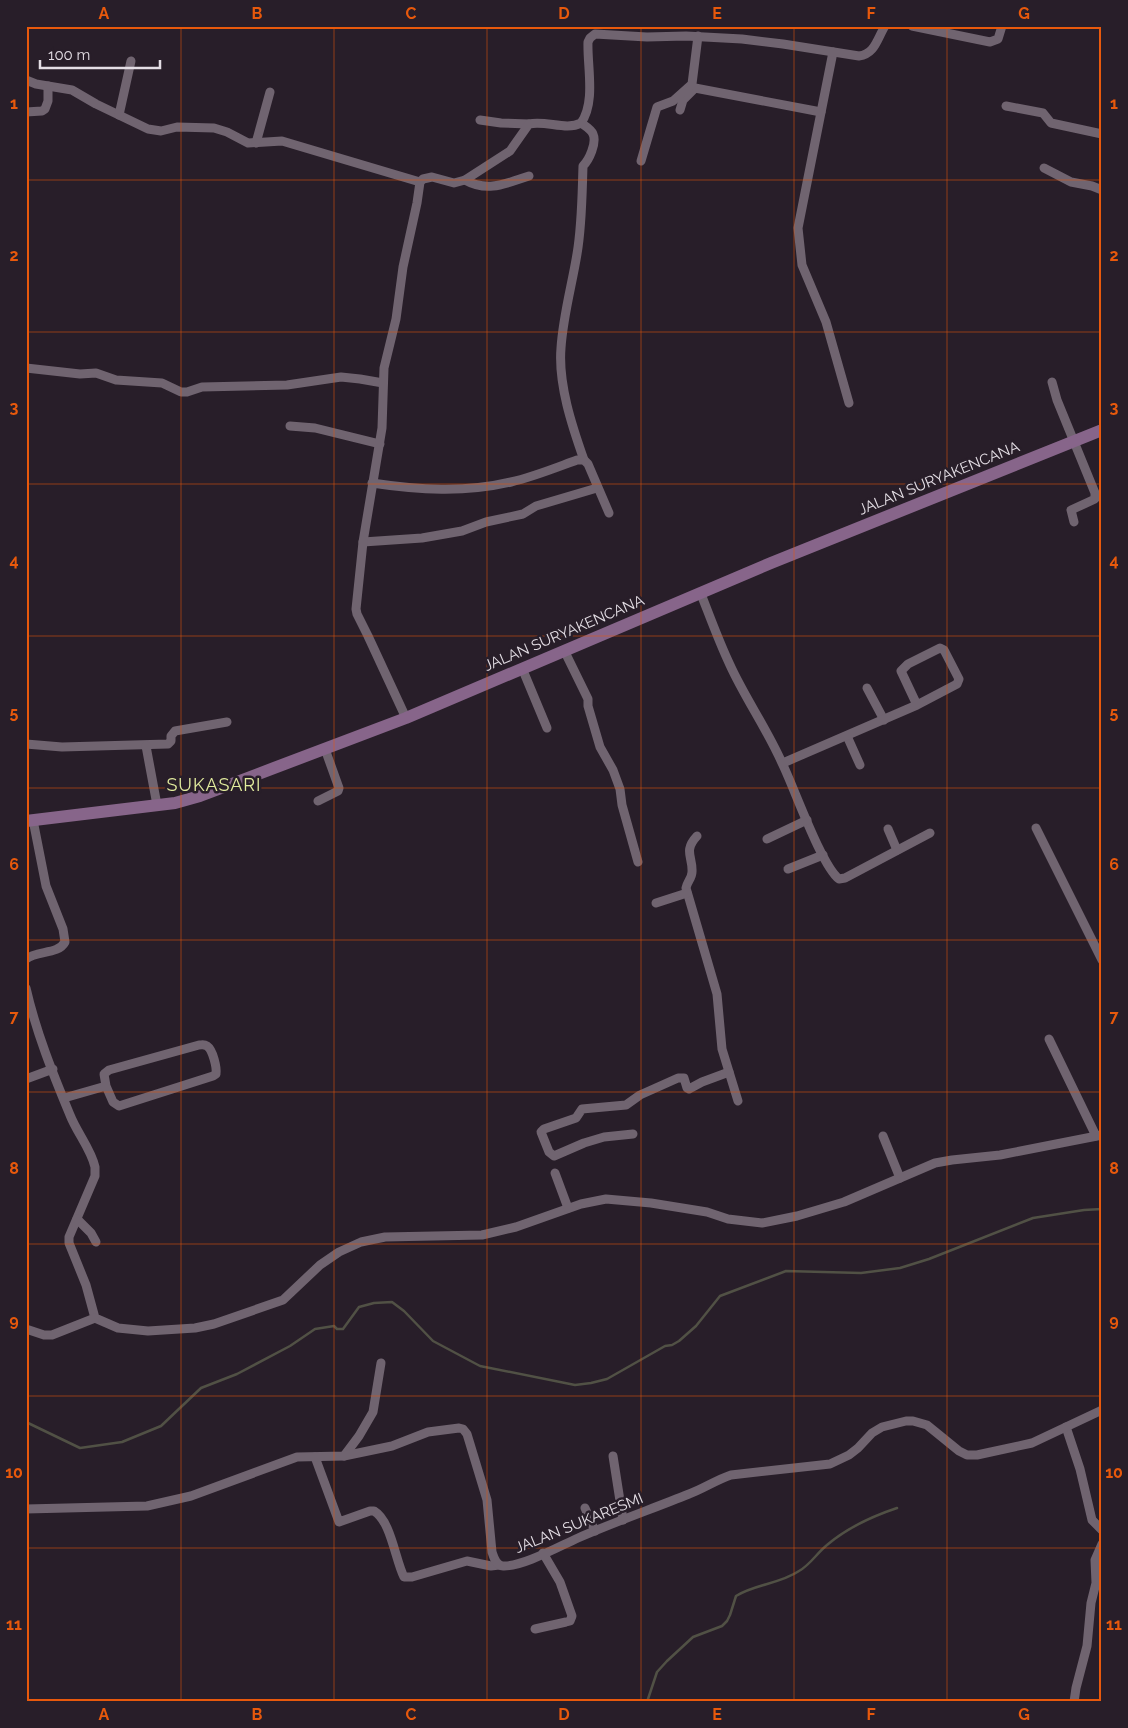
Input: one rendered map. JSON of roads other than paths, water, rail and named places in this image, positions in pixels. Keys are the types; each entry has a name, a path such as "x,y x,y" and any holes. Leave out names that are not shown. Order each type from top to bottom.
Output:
{"street":[{"path":"480,120 501,123 537,123 569,126 581,123 585,116 590,91 588,42 592,31 600,34 647,37 698,36 784,44 866,55 872,50 885,26"},
{"path":"912,26 990,42 998,39 1002,26"},
{"path":"641,161 657,107 673,101 692,84 698,36"},
{"path":"833,52 798,228 798,242 802,265 826,322 849,403"},
{"path":"119,115 130,61"},
{"path":"26,80 72,90 140,126 152,130 161,131 177,127 217,128 246,142 256,143 278,140 420,182"},
{"path":"26,112 42,111 45,109 48,101 48,86"},
{"path":"680,110 683,100 695,88 821,112"},
{"path":"256,143 270,92"},
{"path":"1006,106 1043,112 1051,124 1102,134"},
{"path":"581,123 592,131 594,139 588,160 583,166 578,254 573,271 560,348 561,375 572,427 584,460 588,464 609,513"},
{"path":"406,718 356,614 363,542 384,417 382,383 384,368 398,309 403,267 420,182 423,179 432,177 454,183 465,180 510,151 529,124"},
{"path":"1044,168 1071,182 1102,190"},
{"path":"465,180 474,186 486,188 496,187 529,176"},
{"path":"26,368 80,374 96,373 116,380 162,383 182,392 202,387 287,385 341,377 382,383"},
{"path":"1052,382 1057,400 1095,493 1095,499 1071,510 1074,522"},
{"path":"290,426 315,428 380,444"},
{"name":"JALAN SURYAKENCANA","path":"30,820 157,805 200,796 406,718 784,558 1074,441 1101,432"},
{"path":"372,483 461,490 509,483 577,460 584,460"},
{"path":"363,542 422,538 462,531 486,522 524,514 536,506 597,488"},
{"path":"701,594 730,665 783,763 830,870 839,879 845,878 930,833"},
{"path":"783,763 917,705 959,682 944,650 940,648 908,664 901,671 917,705"},
{"path":"564,650 588,699 588,706 600,747 614,770 638,862"},
{"path":"522,668 547,728"},
{"path":"867,688 884,720"},
{"path":"26,744 62,747 168,744 172,741 175,731 227,722"},
{"path":"847,736 860,765"},
{"path":"146,746 157,805"},
{"path":"318,800 336,792 339,788 325,750"},
{"path":"26,959 60,948 65,942 63,928 46,886 30,820"},
{"path":"767,839 807,820"},
{"path":"1036,828 1102,960"},
{"path":"888,829 897,850"},
{"path":"697,836 690,848 689,857 692,869 691,877 686,885 717,994 722,1049 738,1100"},
{"path":"788,869 823,855"},
{"path":"656,903 688,893"},
{"path":"26,988 36,1026 77,1130 94,1163 96,1172 69,1237 69,1243 83,1277 95,1318"},
{"path":"26,1329 44,1335 52,1335 95,1318 118,1328 148,1331 167,1331 214,1324 283,1300 320,1265 338,1252 361,1242 398,1236 455,1237 482,1235 516,1227 596,1200 618,1200 694,1210 728,1219 762,1223 797,1216 844,1202 935,1163 1000,1155 1099,1136 1049,1039"},
{"path":"199,1045 210,1048 217,1070 213,1076 122,1105 114,1104 106,1086 104,1074 109,1070 199,1045"},
{"path":"26,1079 53,1069"},
{"path":"633,1134 604,1137 554,1156 549,1152 541,1132 544,1129 576,1118 578,1111 582,1109 626,1105 640,1095 678,1078 684,1078 689,1089 729,1072"},
{"path":"64,1098 106,1086"},
{"path":"883,1136 900,1178"},
{"path":"555,1173 568,1208"},
{"path":"78,1218 96,1242"},
{"path":"344,1456 359,1436 373,1412 381,1363"},
{"name":"JALAN SUKARESMI","path":"26,1509 147,1506 191,1496 297,1457 344,1456 392,1446 428,1432 446,1428 459,1428 463,1429 471,1444 482,1479 487,1500 494,1560 503,1566 519,1563 695,1492 730,1475 821,1465 838,1461 858,1448 872,1433 882,1427 906,1421 927,1425 951,1446 967,1455 989,1453 1032,1443 1102,1410"},
{"path":"1066,1427 1082,1478 1092,1520 1102,1530"},
{"path":"613,1456 624,1520"},
{"path":"315,1457 339,1522 370,1511 378,1513 385,1525 404,1577 412,1577 467,1562 490,1566 499,1565"},
{"path":"585,1508 595,1531"},
{"path":"1074,1702 1087,1646 1091,1603 1096,1583 1095,1560 1102,1544"},
{"path":"535,1629 570,1621 572,1616 560,1582 543,1553"}],"waterway":[{"path":"26,1422 80,1448 122,1442 161,1426 201,1388 237,1374 290,1346 315,1329 334,1326 337,1329 343,1329 359,1307 374,1303 392,1302 404,1311 433,1341 480,1366 575,1385 591,1383 607,1379 665,1346 679,1341 696,1326 720,1296 786,1271 861,1273 900,1268 929,1259 1033,1218 1102,1209"},
{"path":"647,1702 657,1672 693,1637 722,1626 730,1615 736,1596 792,1575 807,1566 823,1548 843,1533 897,1508"}],"district":[{"name":"SUKASARI","path":"214,784"}]}
